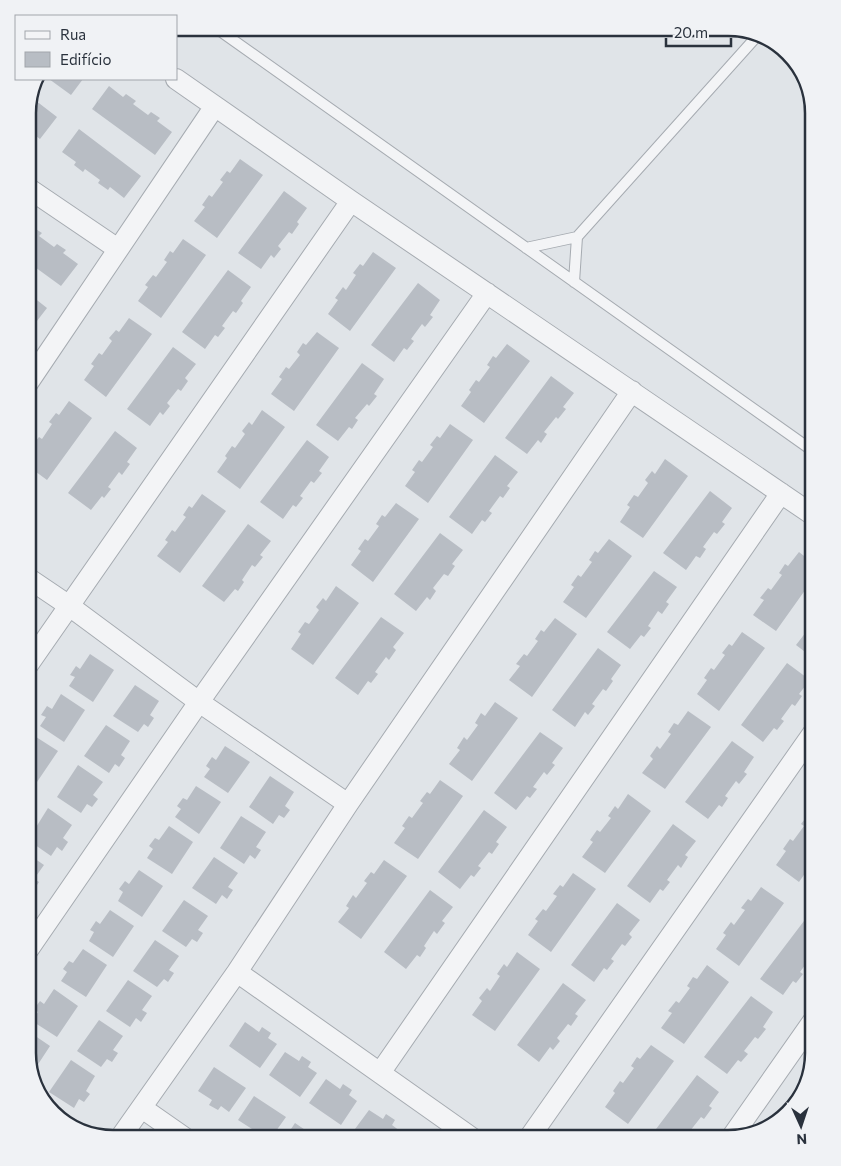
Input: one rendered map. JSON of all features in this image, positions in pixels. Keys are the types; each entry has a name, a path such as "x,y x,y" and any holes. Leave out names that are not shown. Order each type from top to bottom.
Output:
{"street":[{"path":"177,80 351,201 805,509"},
{"path":"36,371 215,106"},
{"path":"36,194 118,250"},
{"path":"36,653 351,201"},
{"path":"36,938 199,702 487,293"},
{"path":"126,1130 237,972 348,804 632,391"},
{"path":"380,1073 781,493"},
{"path":"36,583 199,702 348,804"},
{"path":"536,1130 805,746"},
{"path":"237,972 461,1130"},
{"path":"736,1129 805,1034"},
{"path":"142,1108 174,1130"}],"lane":[{"path":"227,36 805,445"},
{"path":"526,248 577,237 753,40"},
{"path":"574,282 577,237"}],"building":[{"path":"50,80 82,80 71,95"},
{"path":"109,86 123,97 126,94 136,101 133,104 148,115 151,112 160,118 157,121 172,132 155,155 92,109"},
{"path":"37,102 57,117 40,139 36,136"},
{"path":"79,129 141,176 124,198 110,187 108,190 98,183 100,180 85,169 83,172 74,165 76,162 62,152"},
{"path":"240,159 263,175 217,238 194,221 205,207 202,205 209,195 212,197 223,182 220,180 227,171 230,173"},
{"path":"284,191 307,208 297,222 299,224 292,234 289,232 278,246 281,249 274,258 271,255 261,269 238,253"},
{"path":"36,229 42,233 39,236 54,247 57,244 66,250 63,253 78,264 61,286 36,268"},
{"path":"183,239 206,255 161,318 138,301 148,287 145,285 153,275 156,277 167,262 164,260 170,251 173,253"},
{"path":"373,252 396,268 350,331 328,314 338,300 335,298 343,287 346,290 356,275 353,273 360,264 363,266"},
{"path":"228,270 251,287 241,301 243,303 236,313 233,311 222,326 225,328 218,337 215,335 205,349 182,332"},
{"path":"418,283 440,300 430,315 433,317 425,327 422,324 411,339 414,341 407,350 404,348 394,362 371,345"},
{"path":"36,299 47,308 36,322"},
{"path":"129,318 152,334 106,397 84,380 94,366 91,364 99,353 102,355 112,341 109,338 116,330 119,332"},
{"path":"317,332 339,348 294,411 271,394 282,379 279,377 286,367 289,369 300,355 297,352 303,343 306,345"},
{"path":"507,344 530,361 484,423 461,406 471,392 469,390 476,380 479,382 490,367 487,365 493,356 496,358"},
{"path":"173,347 196,364 185,378 188,381 181,391 178,389 167,403 170,406 163,415 160,412 150,426 127,409"},
{"path":"362,363 384,379 374,394 377,396 355,418 358,420 352,429 349,427 338,441 316,425"},
{"path":"551,376 574,393 563,407 566,409 558,419 556,417 544,432 547,434 541,443 538,440 527,454 505,438"},
{"path":"69,401 92,418 47,480 36,472 36,441 39,437 42,439 52,424 49,422 56,413 59,415"},
{"path":"262,410 285,427 240,489 217,472 227,458 225,456 232,446 235,448 245,434 242,431 249,422 252,425"},
{"path":"450,424 473,440 428,503 405,486 415,472 412,470 419,460 422,462 433,447 430,445 437,436 440,438"},
{"path":"115,431 137,448 127,462 130,464 122,475 119,472 108,487 111,489 104,498 102,496 91,510 68,493"},
{"path":"307,440 329,457 319,471 322,473 314,483 311,481 300,496 303,498 296,507 293,505 283,519 260,502"},
{"path":"495,455 518,472 507,486 510,488 503,498 500,496 489,511 492,513 485,522 482,520 472,534 449,517"},
{"path":"665,459 688,476 643,538 620,522 630,507 627,505 634,495 638,497 648,483 645,480 652,471 655,474"},
{"path":"710,491 732,508 722,522 725,524 717,534 714,532 703,547 706,549 700,558 696,556 686,570 663,553"},
{"path":"202,494 226,511 180,573 157,556 168,542 165,540 172,530 175,532 186,517 183,515 189,506 192,508"},
{"path":"396,503 419,519 373,582 351,565 361,551 358,549 365,539 368,541 379,526 376,524 382,515 385,517"},
{"path":"248,524 271,541 260,555 263,557 255,567 252,565 242,580 244,582 238,591 235,589 224,602 202,586"},
{"path":"440,533 463,550 452,564 455,566 448,576 444,574 433,588 436,591 430,600 427,597 416,611 394,594"},
{"path":"609,539 632,556 586,618 563,602 574,587 571,585 578,575 581,577 592,562 589,560 595,551 598,553"},
{"path":"799,552 805,557 805,590 776,631 753,615 764,600 760,598 768,588 771,590 782,575 779,573 785,564 788,566"},
{"path":"654,571 677,587 666,602 669,604 662,614 658,611 648,626 651,628 644,637 641,635 630,649 607,632"},
{"path":"336,586 359,603 313,665 291,649 301,634 298,632 305,622 309,624 319,610 316,607 323,598 326,601"},
{"path":"381,617 404,633 393,647 396,650 389,660 386,657 375,672 378,674 371,683 368,681 358,695 335,678"},
{"path":"555,618 577,634 532,697 509,680 520,666 516,664 524,654 527,656 538,641 535,639 541,630 544,632"},
{"path":"742,632 765,648 719,711 697,694 707,680 704,678 711,668 714,670 725,655 722,653 729,644 732,646"},
{"path":"805,633 805,652 796,645"},
{"path":"598,648 621,665 611,679 613,681 606,691 603,689 592,704 595,706 588,715 585,712 575,727 552,710"},
{"path":"90,654 114,670 93,702 69,686 75,677 70,675 76,666 80,669"},
{"path":"787,663 805,676 805,686 799,694 802,696 795,706 792,704 781,719 784,721 777,730 774,728 763,742 741,725"},
{"path":"135,685 159,701 150,715 154,718 148,727 144,724 138,732 113,716"},
{"path":"61,694 85,710 64,742 40,726 46,717 41,715 47,706 52,709"},
{"path":"495,702 518,718 472,781 449,764 460,750 457,748 464,737 467,740 478,725 475,723 481,713 485,716"},
{"path":"688,711 711,727 665,789 642,773 653,759 650,756 657,746 660,749 671,734 668,732 674,723 678,725"},
{"path":"106,725 130,741 121,755 125,758 119,767 115,764 109,773 84,756"},
{"path":"540,732 563,748 552,763 555,765 547,775 544,772 533,787 537,789 530,798 527,796 516,810 494,793"},
{"path":"36,737 58,751 36,781"},
{"path":"732,741 754,757 744,772 747,774 739,784 736,781 725,796 728,798 722,807 719,805 708,819 685,802"},
{"path":"225,746 250,762 228,793 204,777 210,769 206,766 212,757 216,760"},
{"path":"78,765 103,782 93,795 98,799 92,807 87,804 81,813 57,797"},
{"path":"270,776 294,792 285,806 290,810 284,818 279,815 273,824 249,807"},
{"path":"440,780 463,796 418,859 394,843 405,828 402,826 409,816 412,818 423,803 420,801 427,792 430,794"},
{"path":"196,786 221,802 199,834 175,817 181,809 177,806 183,798 187,800"},
{"path":"628,794 651,811 605,873 582,857 593,842 590,840 597,830 600,832 611,818 608,816 615,806 618,809"},
{"path":"48,808 72,825 63,838 68,842 62,851 57,847 51,856 36,846 36,827"},
{"path":"484,810 507,827 496,842 499,844 492,854 489,852 478,866 481,868 474,877 471,875 460,889 438,872"},
{"path":"241,816 266,832 256,847 261,850 255,859 250,855 244,864 220,848"},
{"path":"805,819 805,873 799,882 776,865 786,851 783,849 790,839 793,841 804,826 801,824"},
{"path":"673,824 696,841 685,855 688,857 681,868 678,865 667,880 670,882 663,891 660,889 650,903 627,886"},
{"path":"169,826 193,842 172,874 147,858 153,849 149,846 155,838 159,840"},
{"path":"214,857 238,873 228,887 233,890 227,899 222,895 216,904 192,888"},
{"path":"36,860 44,865 36,876"},
{"path":"384,860 407,876 361,939 338,922 349,908 346,906 353,895 356,898 367,883 364,881 371,872 374,874"},
{"path":"139,870 163,886 142,917 118,901 123,892 119,889 125,881 129,884"},
{"path":"573,873 596,889 551,952 528,935 538,921 535,919 543,909 546,911 557,896 553,894 560,885 563,887"},
{"path":"761,887 784,903 739,966 716,949 726,935 723,933 731,922 734,925 745,910 741,908 748,899 751,901"},
{"path":"430,890 453,907 442,921 445,923 437,934 434,931 424,946 426,948 420,957 417,955 406,969 384,952"},
{"path":"184,900 208,916 198,930 203,933 197,942 192,939 186,947 162,931"},
{"path":"617,903 640,920 629,934 632,937 625,946 622,944 611,959 614,961 607,970 604,968 594,982 571,965"},
{"path":"110,910 134,926 113,957 89,941 94,932 90,930 96,921 100,924"},
{"path":"805,920 805,965 800,972 803,974 796,983 793,981 783,995 760,979"},
{"path":"155,940 179,956 169,970 174,973 168,982 164,979 157,987 133,971"},
{"path":"83,949 107,965 86,997 61,981 67,972 63,969 69,961 73,963"},
{"path":"517,952 540,969 495,1031 472,1015 482,1001 479,998 487,988 490,991 500,976 497,974 504,964 507,967"},
{"path":"707,965 729,982 684,1044 661,1028 672,1013 668,1011 676,1001 679,1003 690,988 687,986 693,977 697,979"},
{"path":"128,980 152,996 142,1010 147,1013 141,1022 136,1018 130,1027 106,1011"},
{"path":"563,983 586,1000 575,1014 578,1016 571,1026 568,1024 557,1038 560,1041 553,1050 550,1047 539,1062 517,1045"},
{"path":"54,989 78,1006 57,1037 36,1024 38,1012 36,1006 40,1001 44,1004"},
{"path":"751,996 773,1012 763,1027 766,1029 758,1039 755,1037 744,1051 748,1054 741,1062 738,1060 727,1074 704,1057"},
{"path":"99,1020 123,1036 113,1050 118,1053 112,1062 107,1059 101,1067 77,1051"},
{"path":"245,1022 259,1032 262,1027 271,1033 268,1038 277,1044 260,1068 229,1046"},
{"path":"36,1036 50,1046 37,1065"},
{"path":"651,1045 674,1061 628,1124 605,1107 615,1093 613,1091 620,1081 623,1083 634,1068 631,1066 637,1057 640,1059"},
{"path":"285,1052 299,1061 302,1056 311,1062 308,1067 317,1073 300,1097 269,1075"},
{"path":"71,1060 95,1076 86,1091 90,1094 84,1102 79,1099 74,1108 49,1092"},
{"path":"214,1067 246,1088 229,1112 221,1106 218,1110 209,1105 212,1100 198,1091"},
{"path":"697,1075 719,1092 709,1106 712,1108 704,1119 701,1117 691,1130 655,1130"},
{"path":"326,1079 340,1089 343,1084 352,1090 349,1095 357,1101 341,1125 309,1103"},
{"path":"254,1096 286,1117 277,1130 251,1130 238,1120"},
{"path":"369,1110 383,1119 386,1114 395,1120 392,1125 399,1130 354,1130"},
{"path":"295,1123 305,1130 290,1130"}]}
